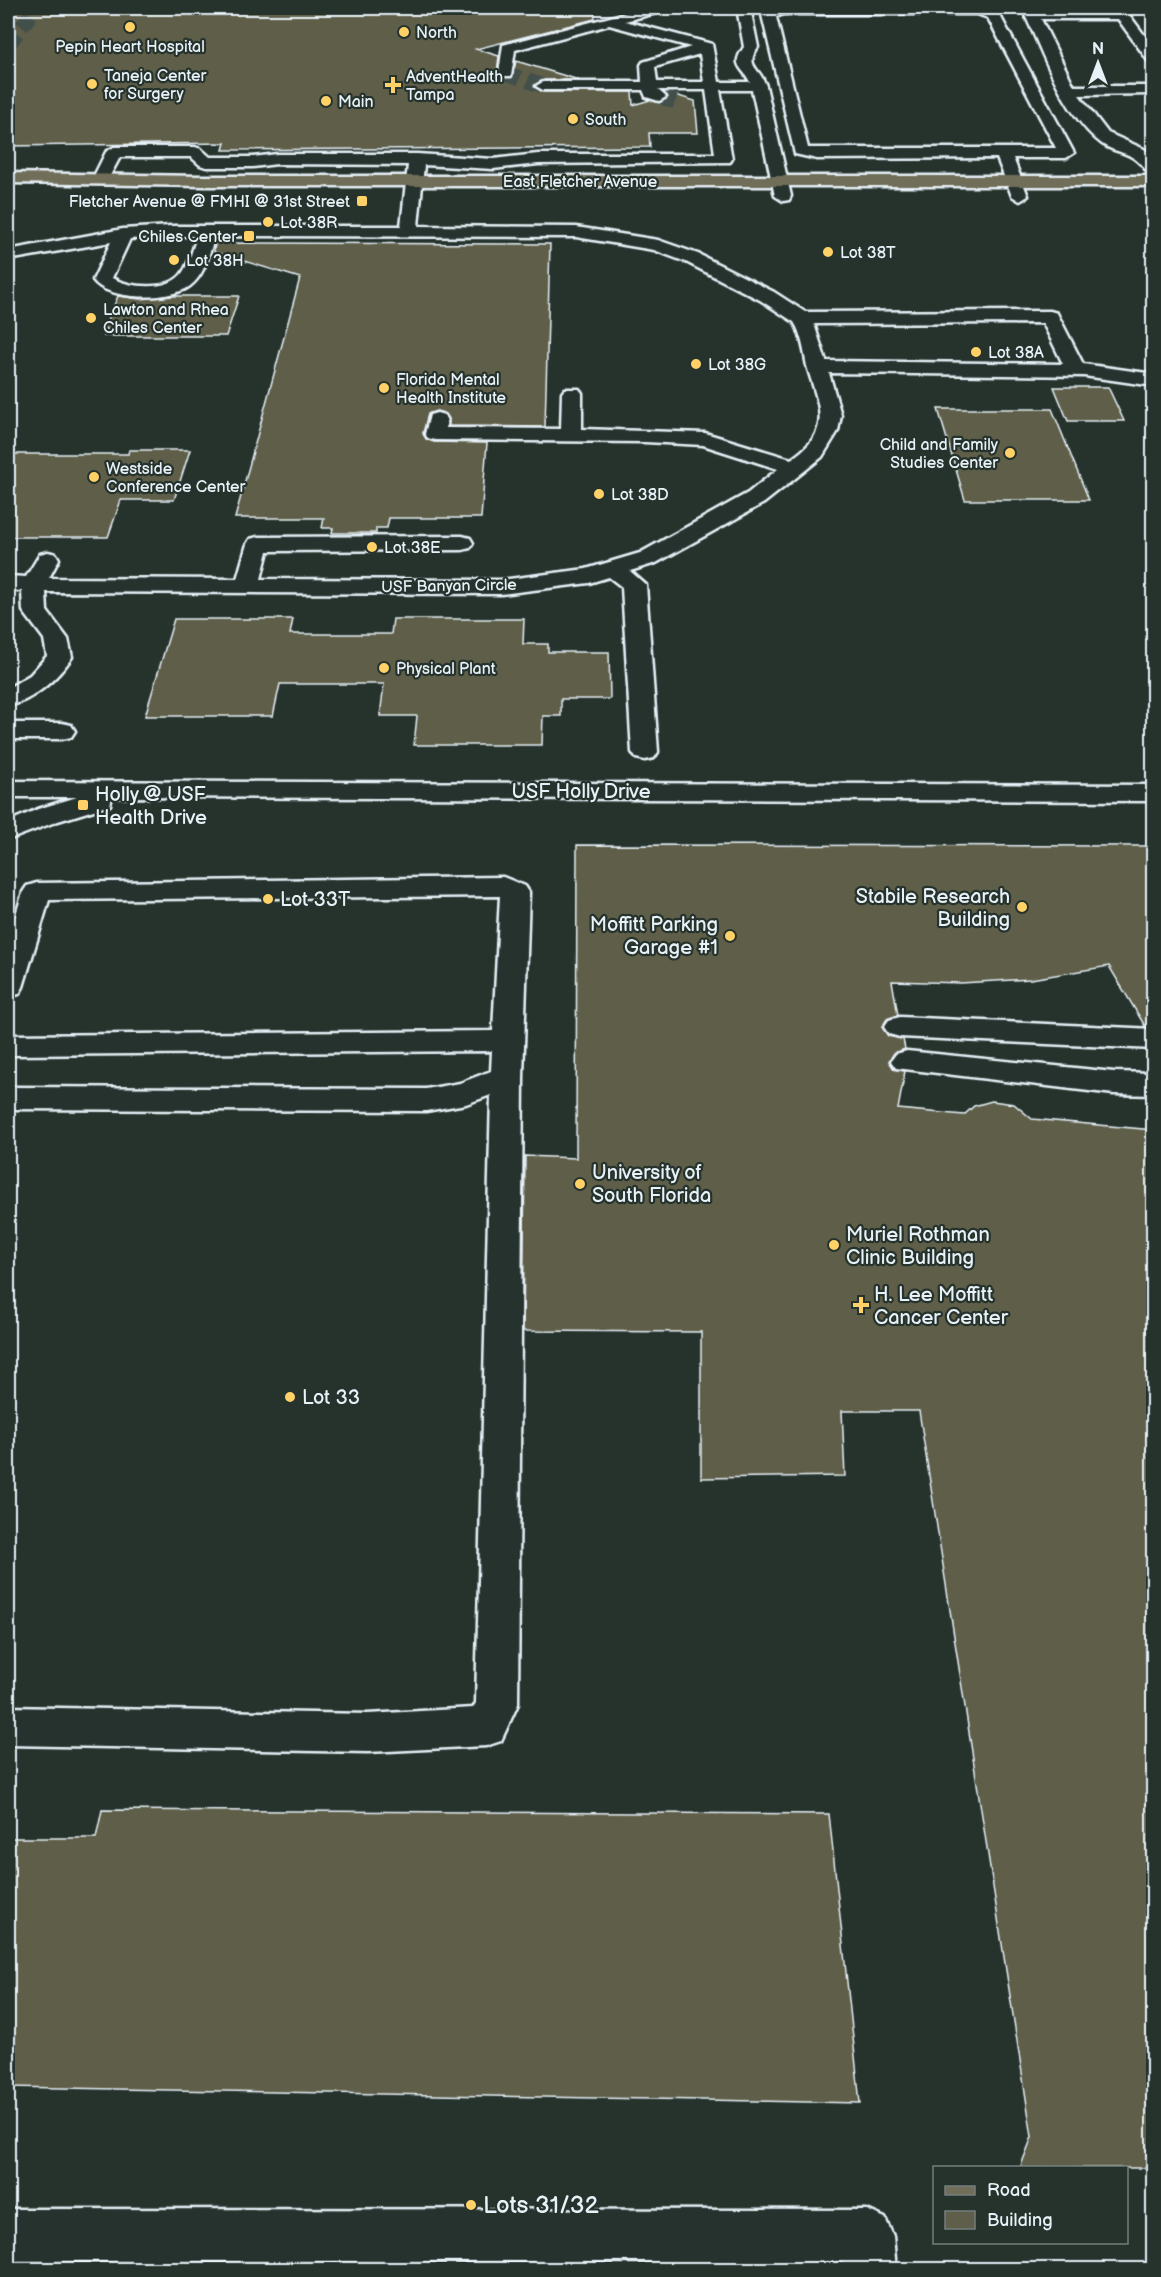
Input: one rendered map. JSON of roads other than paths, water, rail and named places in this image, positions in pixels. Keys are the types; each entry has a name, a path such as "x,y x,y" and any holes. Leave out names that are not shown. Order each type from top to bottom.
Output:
{"main road":[{"name":"East Fletcher Avenue","path":"8,178 413,189"},
{"name":"East Fletcher Avenue","path":"782,189 843,181 1154,197"},
{"name":"East Fletcher Avenue","path":"8,195 413,189 1017,189 1154,181"}],"street":[{"path":"729,10 745,11 737,37"},
{"path":"782,10 978,10 993,15 1033,89 1066,153 817,154 801,151 786,63 769,15 782,10"},
{"path":"506,74 508,48 609,21 659,11"},
{"path":"1154,59 1122,15 1032,15 1070,91 1088,121 1103,138 1146,156 1154,170"},
{"path":"609,21 706,47"},
{"path":"655,92 648,65 737,37"},
{"path":"737,37 751,47 744,57 744,63 757,79 758,109 782,189"},
{"path":"100,180 114,152 195,152 207,162 253,162 277,159 453,159 493,164 538,159 724,159 706,47"},
{"path":"508,54 530,60"},
{"path":"565,70 587,76 608,76"},
{"path":"543,86 655,92 713,86 759,86"},
{"path":"1012,88 1033,89"},
{"path":"1070,91 1154,90"},
{"path":"834,154 843,181"},
{"path":"1003,154 1017,189"},
{"path":"409,231 417,159"},
{"path":"123,234 102,280 110,287 126,291 150,291 182,284 190,277 208,231"},
{"path":"8,255 123,234 208,231 576,232 658,245 692,258 767,296 801,318 1050,317 1076,370"},
{"name":"USF Banyan Circle","path":"8,583 501,587 589,576 648,558 756,498 815,453 828,431 831,414 806,326 801,318"},
{"path":"818,367 1076,370 1154,380"},
{"path":"571,436 572,393"},
{"path":"435,433 705,439 794,467"},
{"path":"247,586 258,544 462,543"},
{"path":"8,699 39,680 60,657 56,639 35,611 34,585 48,559"},
{"path":"613,569 634,585 645,752"},
{"path":"8,732 62,732"},
{"name":"USF Holly Drive","path":"8,789 1154,793"},
{"path":"8,832 48,815 131,789"},
{"path":"8,987 37,892 503,886 515,892 507,1059 497,1704 486,1727 368,1733 8,1726"},
{"path":"900,1027 1154,1039"},
{"path":"945,1029 951,1065"},
{"path":"8,1045 507,1059"},
{"path":"8,1098 426,1100 466,1093 507,1059"},
{"path":"908,1060 1114,1083 1154,1084"},
{"path":"8,2235 867,2236 870,2270"}],"tunnel":[{"path":"8,45 36,8"},
{"path":"506,73 543,86"},
{"path":"661,97 678,103"}],"place":[{"name":"Pepin Heart Hospital","path":"130,27"},
{"name":"North","path":"404,32"},
{"name":"Taneja Center for Surgery","path":"92,84"},
{"name":"AdventHealth Tampa","path":"393,85"},
{"name":"Main","path":"326,101"},
{"name":"South","path":"573,119"},
{"name":"Fletcher Avenue @ FMHI @ 31st Street","path":"362,201"},
{"name":"Lot 38R","path":"268,222"},
{"name":"Chiles Center","path":"249,236"},
{"name":"Lot 38T","path":"828,252"},
{"name":"Lot 38H","path":"174,260"},
{"name":"Lawton and Rhea Chiles Center","path":"91,318"},
{"name":"Lot 38A","path":"976,352"},
{"name":"Lot 38G","path":"696,364"},
{"name":"Florida Mental Health Institute","path":"384,388"},
{"name":"Child and Family Studies Center","path":"1010,453"},
{"name":"Westside Conference Center","path":"94,477"},
{"name":"Lot 38D","path":"599,494"},
{"name":"Lot 38E","path":"372,547"},
{"name":"Physical Plant","path":"384,668"},
{"name":"Holly @ USF Health Drive","path":"83,805"},
{"name":"Lot 33T","path":"268,899"},
{"name":"Stabile Research Building","path":"1022,907"},
{"name":"Moffitt Parking Garage #1","path":"730,936"},
{"name":"University of South Florida","path":"580,1184"},
{"name":"Muriel Rothman Clinic Building","path":"834,1245"},
{"name":"H. Lee Moffitt Cancer Center","path":"861,1305"},
{"name":"Lot 33","path":"290,1397"},
{"name":"Lots 31/32","path":"471,2205"}]}
